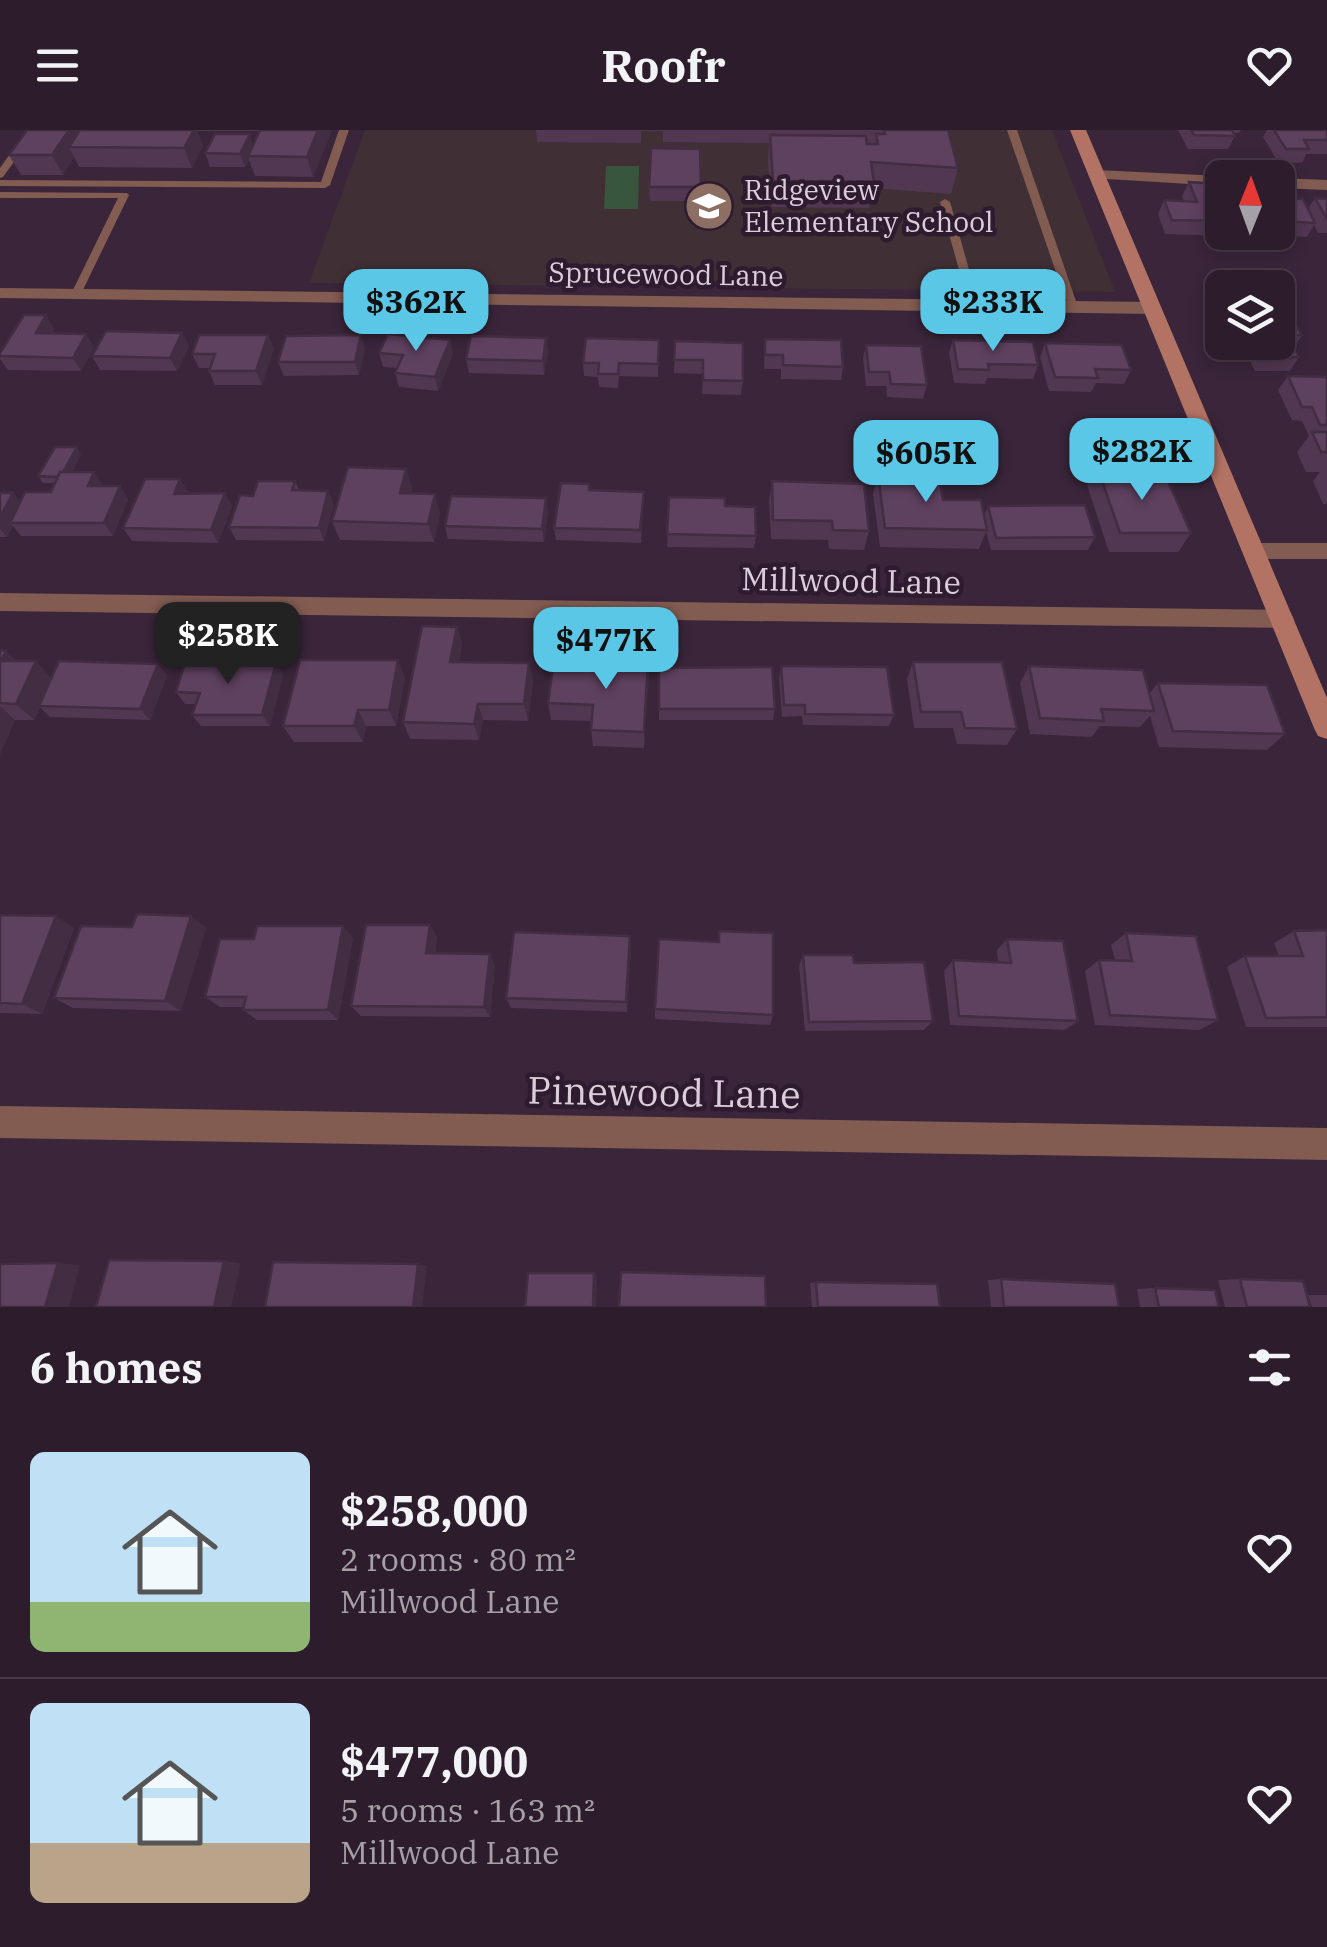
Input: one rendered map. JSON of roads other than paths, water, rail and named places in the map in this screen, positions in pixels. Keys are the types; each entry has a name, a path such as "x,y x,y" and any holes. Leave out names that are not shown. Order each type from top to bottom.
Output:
{"main road":[{"path":"1078,130 1327,728"}],"street":[{"path":"1097,175 1205,180"},
{"path":"1295,184 1327,186"},
{"name":"Sprucewood Lane","path":"0,293 1152,308"},
{"path":"1253,550 1327,552"},
{"name":"Millwood Lane","path":"0,602 1282,619"},
{"name":"Pinewood Lane","path":"0,1122 1327,1144"}],"lane":[{"path":"0,175 32,130"},
{"path":"0,183 324,185 344,130"},
{"path":"1012,130 1073,307"},
{"path":"0,195 124,196 76,294"},
{"path":"944,202 974,305"}],"place":[{"name":"Ridgeview Elementary School","path":"709,206"}]}
